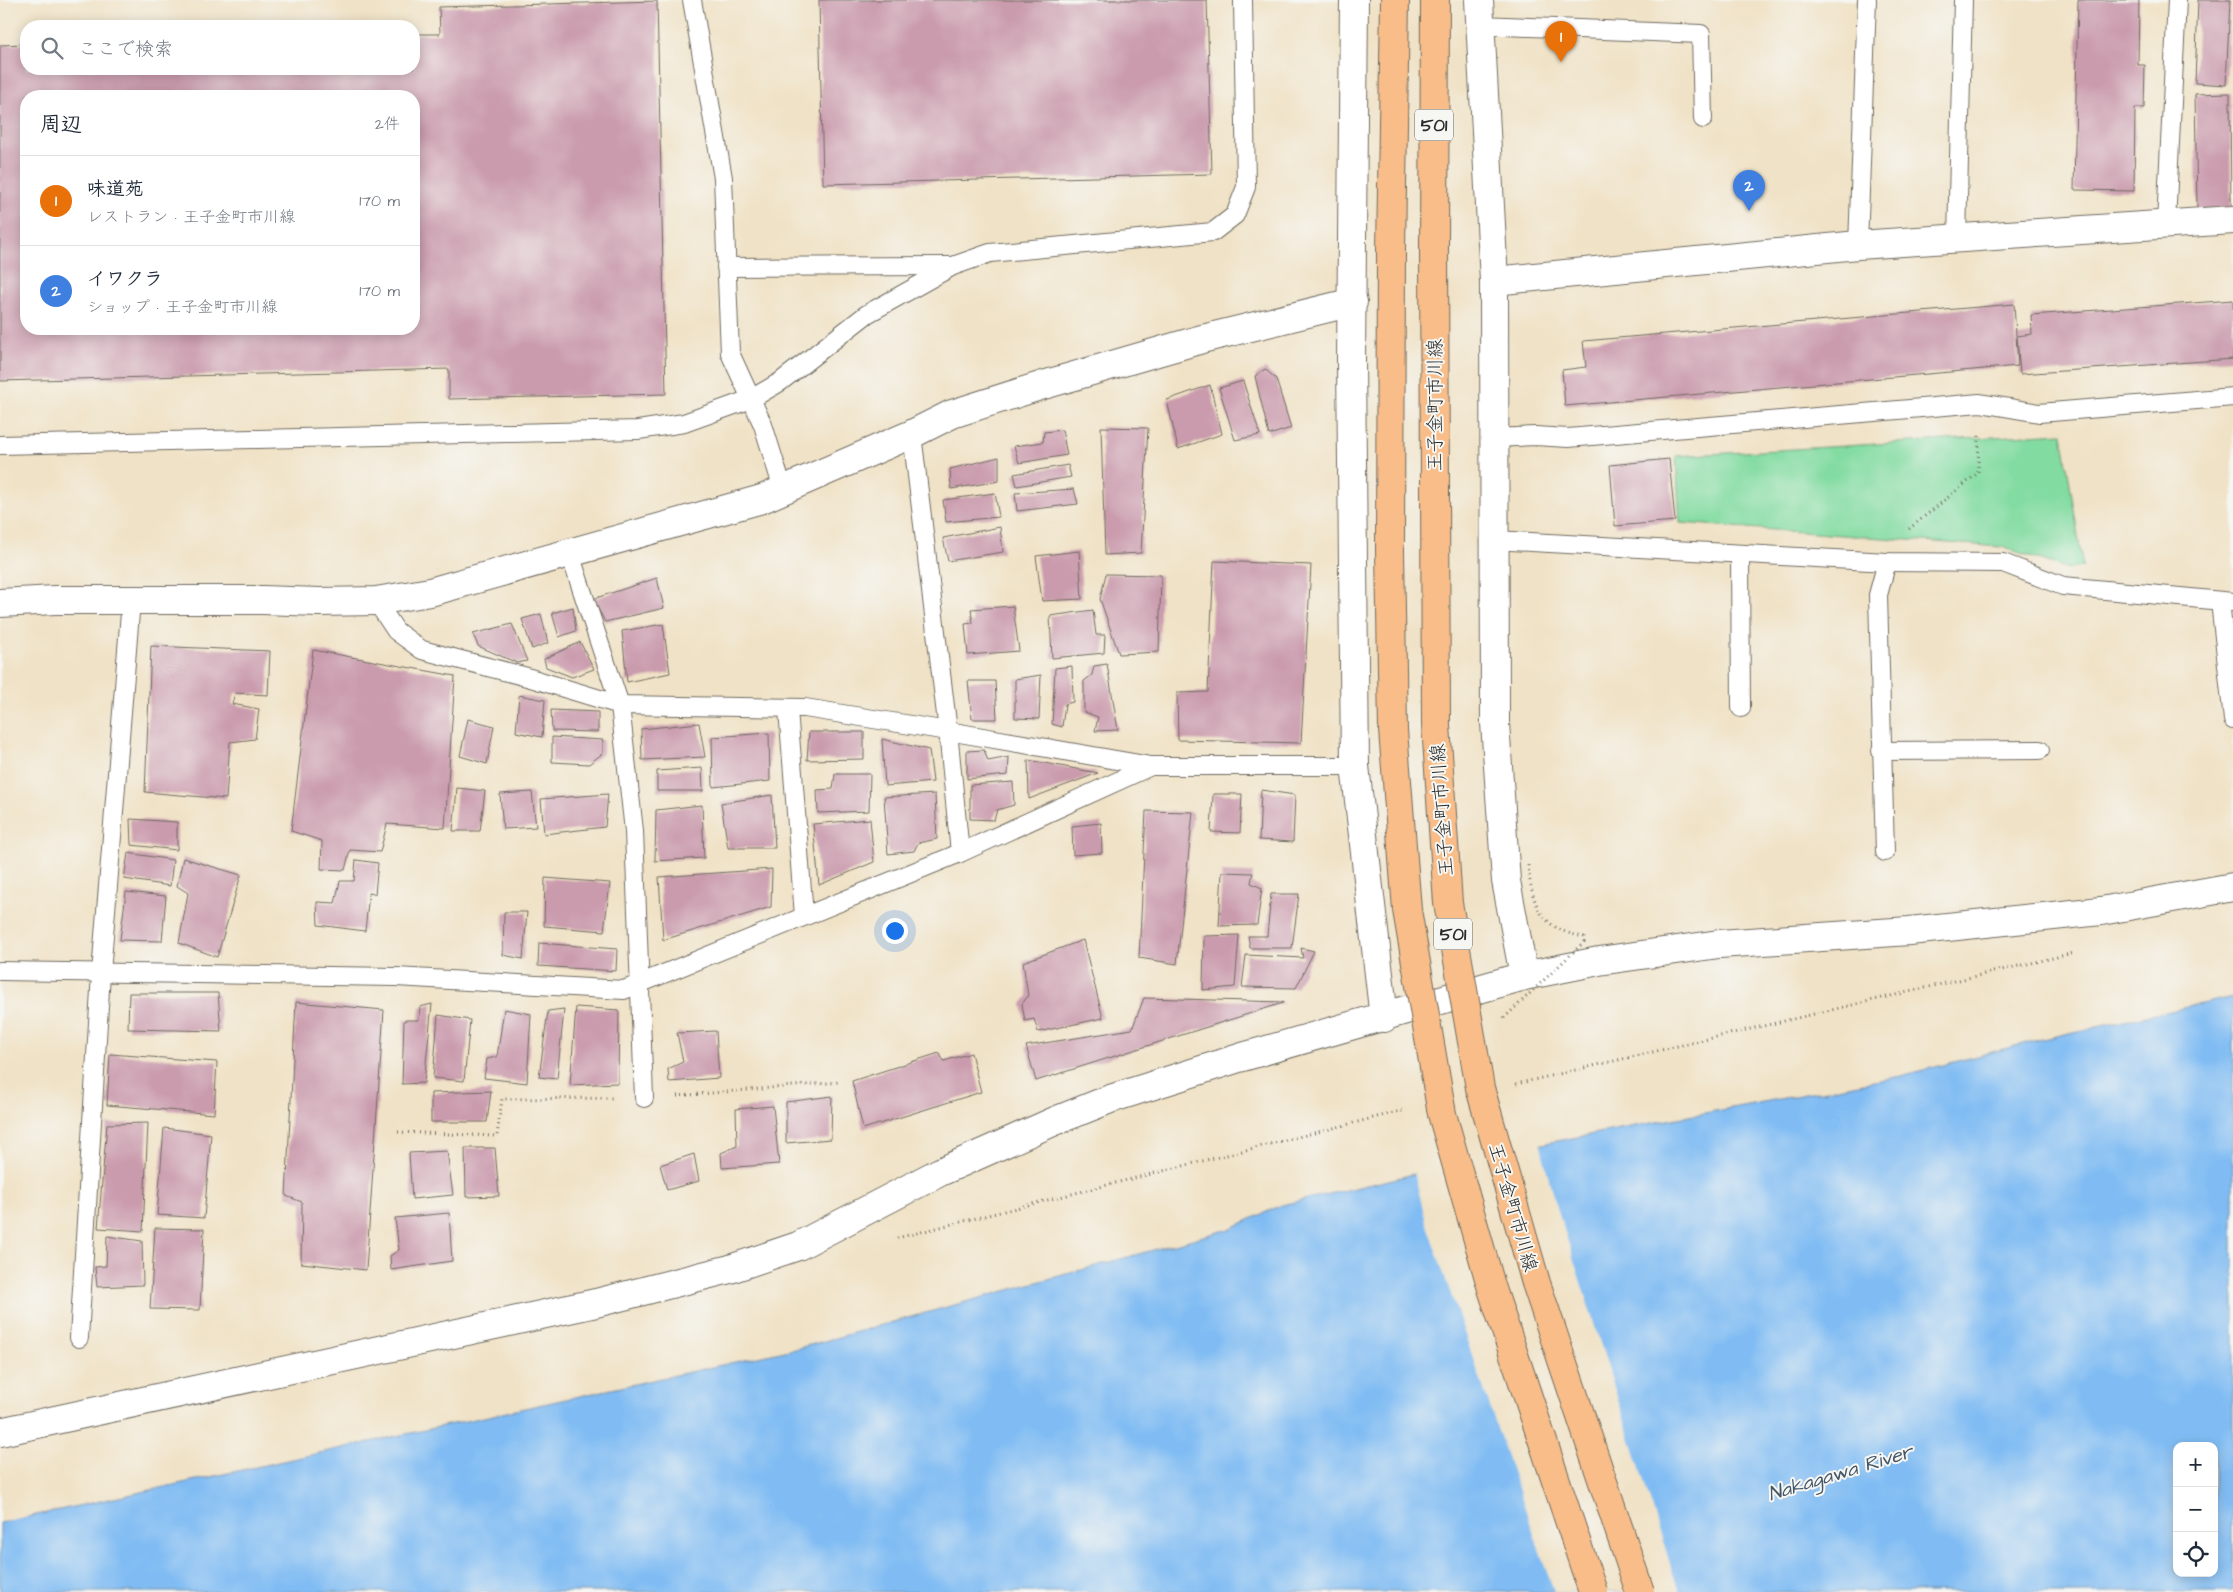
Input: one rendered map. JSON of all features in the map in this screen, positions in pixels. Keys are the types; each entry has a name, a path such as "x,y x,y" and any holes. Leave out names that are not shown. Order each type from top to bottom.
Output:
{"main road":[{"name":"501","path":"1395,0 1391,250 1390,550 1393,730 1408,910 1442,1114 1492,1289 1593,1592"},
{"name":"王子金町市川線","path":"1435,0 1436,724 1448,903 1480,1088 1536,1283 1640,1592"}],"street":[{"path":"1354,0 1352,72 1352,590 1355,766 1384,1018"},
{"path":"1480,12 1494,281 1495,723 1506,881 1524,976"},
{"path":"1494,281 1858,245 2233,220"},
{"path":"0,603 131,600 376,601 430,592 569,551 762,499 912,434 952,414 1040,386 1202,339 1353,302"},
{"path":"0,1432 596,1303 730,1269 798,1246 940,1172 1110,1099 1238,1058 1384,1018 1524,976 1599,962 1719,944 1909,931 2101,911 2233,887"}],"lane":[{"path":"692,0 723,178 730,354 763,425 783,489"},
{"path":"0,445 638,430 684,423 751,399 780,382 867,314 953,266 990,252 1213,232 1235,215 1246,187 1243,0"},
{"path":"1858,245 1867,0"},
{"path":"1957,238 1963,0"},
{"path":"2166,224 2177,0"},
{"path":"1480,12 1701,34 1703,119"},
{"path":"726,267 953,266"},
{"path":"1495,438 1535,436 1568,438 1980,403 2039,413 2233,397"},
{"path":"912,434 948,730 960,853"},
{"path":"1494,540 1892,562 2003,563 2063,586 2227,602 2233,720"},
{"path":"569,551 620,705 634,831 644,1098"},
{"path":"1740,554 1741,708"},
{"path":"1885,852 1878,595 1892,562"},
{"path":"79,1338 100,973 131,600"},
{"path":"376,601 396,632 422,650 526,677 620,705 805,708 948,730 1151,766 1355,766"},
{"path":"788,708 804,916"},
{"path":"1881,751 2040,750"},
{"path":"0,972 396,977 624,990 960,853 1151,766"}],"path":[{"path":"1892,562 1905,532 1978,473 1980,403"},
{"path":"1504,1019 1584,942 1584,937 1566,934 1538,913 1530,891 1528,865"},
{"path":"1510,1085 2078,952"},
{"path":"892,1240 1414,1108"}],"green space":[{"path":"2062,433 2083,567 2069,569 2002,547 1680,523 1676,456"}],"water":[{"name":"Nakagawa River","path":"2233,997 2233,1592 0,1592 0,1523 799,1348 1229,1229 1282,1205 1551,1142 1901,1076 2038,1040"}],"pier":[{"path":"1540,1142 1551,1188 1679,1592 1554,1592 1426,1222 1414,1171"}],"building":[{"path":"819,0 1207,0 1212,174 823,184"},
{"path":"2078,0 2139,0 2138,65 2145,65 2144,108 2135,108 2134,191 2074,190"},
{"path":"2198,0 2230,0 2226,85 2195,83"},
{"path":"657,1 666,394 449,399 449,369 0,381 0,45 20,44 20,75 420,75 420,34 440,34 439,7"},
{"path":"2230,93 2231,209 2197,209 2195,94"},
{"path":"2233,300 2233,359 2020,374 2017,336 2032,334 2031,315"},
{"path":"2014,304 2018,366 1565,406 1562,370 1586,367 1583,341"},
{"path":"1265,369 1276,379 1291,428 1269,435 1255,376"},
{"path":"1243,381 1260,435 1235,440 1219,388"},
{"path":"1210,385 1222,434 1178,449 1167,400"},
{"path":"1101,427 1148,428 1141,553 1105,555"},
{"path":"1062,430 1067,455 1019,463 1014,446 1043,442 1044,432"},
{"path":"999,457 999,481 951,489 950,469"},
{"path":"1669,459 1675,521 1615,526 1610,465"},
{"path":"1068,465 1071,477 1017,486 1014,474"},
{"path":"1074,489 1078,504 1017,511 1015,493"},
{"path":"995,493 999,517 946,522 943,500"},
{"path":"1000,527 1003,552 948,561 943,538"},
{"path":"1079,551 1082,599 1042,601 1036,556"},
{"path":"1214,561 1311,565 1301,743 1178,740 1177,693 1208,692"},
{"path":"1106,574 1161,575 1159,652 1119,654 1100,599"},
{"path":"657,578 664,608 605,622 593,599"},
{"path":"1013,606 1019,651 968,655 965,624 973,623 971,609"},
{"path":"573,607 576,631 559,637 552,613"},
{"path":"1093,610 1096,635 1105,635 1104,653 1052,658 1050,616"},
{"path":"541,614 548,643 532,649 522,619"},
{"path":"512,624 527,661 517,663 478,646 473,634"},
{"path":"663,624 670,673 627,682 622,631"},
{"path":"580,642 594,669 572,677 546,667 544,659"},
{"path":"151,646 270,651 268,695 235,693 232,704 259,709 255,739 230,742 226,799 145,792"},
{"path":"313,650 455,676 445,828 387,824 380,852 350,850 345,870 321,869 322,841 291,831"},
{"path":"1107,664 1118,730 1095,731 1098,717 1084,712 1084,681 1092,675 1094,666"},
{"path":"1072,666 1073,702 1065,704 1062,727 1052,724 1055,668"},
{"path":"1041,675 1039,719 1015,718 1015,679"},
{"path":"968,681 995,681 997,719 972,719"},
{"path":"519,695 545,700 542,737 516,732"},
{"path":"551,710 598,712 598,732 552,731"},
{"path":"468,719 494,726 487,764 460,756"},
{"path":"699,723 705,757 642,760 641,729"},
{"path":"809,732 864,732 864,759 807,760"},
{"path":"769,733 770,781 713,787 712,737"},
{"path":"552,737 603,740 603,753 589,764 552,762"},
{"path":"882,739 929,750 933,782 885,786"},
{"path":"984,750 988,761 1009,757 1008,775 967,779 967,751"},
{"path":"1028,760 1098,773 1029,799"},
{"path":"702,768 703,791 657,791 657,771"},
{"path":"835,774 870,774 869,811 818,813 817,790 833,789"},
{"path":"1013,782 1014,805 997,810 994,820 970,819 970,785"},
{"path":"457,788 485,791 480,831 453,831"},
{"path":"1261,790 1295,795 1293,842 1259,840"},
{"path":"532,792 536,827 503,829 500,794"},
{"path":"608,794 605,827 544,834 541,799"},
{"path":"935,794 937,839 918,843 914,851 888,854 884,797"},
{"path":"1213,794 1242,794 1240,833 1211,832"},
{"path":"772,795 775,848 728,848 721,803"},
{"path":"702,805 704,858 655,861 656,810"},
{"path":"1146,811 1193,812 1177,964 1139,958"},
{"path":"130,819 177,822 177,850 131,845"},
{"path":"870,819 874,862 819,885 813,824"},
{"path":"1101,823 1102,853 1073,855 1072,826"},
{"path":"128,853 173,860 170,886 124,879"},
{"path":"183,858 241,875 217,957 179,943 188,893 177,886"},
{"path":"356,860 378,863 375,894 369,893 365,931 318,925 317,902 335,903 340,881 354,881"},
{"path":"772,869 771,907 663,940 659,877"},
{"path":"1222,872 1253,873 1251,883 1262,888 1257,925 1219,926"},
{"path":"545,878 610,883 604,931 544,926"},
{"path":"126,892 166,896 162,941 120,940"},
{"path":"1271,894 1299,894 1292,948 1250,948 1248,936 1267,936"},
{"path":"504,912 527,912 523,959 503,955"},
{"path":"1239,935 1235,987 1203,990 1204,936"},
{"path":"1083,940 1103,1018 1038,1032 1034,1019 1025,1021 1022,1004 1028,996 1023,962"},
{"path":"539,943 617,949 616,971 538,966"},
{"path":"1301,948 1314,951 1296,988 1242,987 1246,955 1303,958"},
{"path":"129,993 218,993 221,1031 128,1029"},
{"path":"1144,998 1283,1003 1036,1081 1026,1046 1132,1029"},
{"path":"296,1002 384,1010 366,1270 301,1263 302,1202 286,1196"},
{"path":"432,1004 424,1083 402,1084 404,1020 419,1020 420,1007"},
{"path":"576,1007 619,1010 618,1083 570,1085"},
{"path":"504,1009 531,1014 527,1083 484,1078 487,1059 497,1057"},
{"path":"564,1009 557,1079 539,1077 548,1011"},
{"path":"438,1015 470,1020 464,1081 433,1078"},
{"path":"716,1031 719,1078 669,1082 668,1069 683,1062 677,1033"},
{"path":"939,1053 944,1061 971,1053 981,1092 863,1129 852,1081"},
{"path":"110,1054 217,1062 214,1114 107,1105"},
{"path":"491,1091 487,1122 431,1122 431,1093"},
{"path":"832,1096 831,1139 786,1143 786,1102"},
{"path":"773,1106 779,1164 722,1168 721,1153 737,1146 736,1109"},
{"path":"148,1123 143,1231 98,1228 107,1124"},
{"path":"164,1128 211,1134 204,1218 157,1215"},
{"path":"465,1148 495,1148 499,1196 466,1197"},
{"path":"447,1151 453,1195 412,1199 409,1153"},
{"path":"694,1154 699,1181 667,1190 660,1165"},
{"path":"449,1213 452,1261 391,1270 390,1256 399,1250 395,1218"},
{"path":"155,1228 204,1229 200,1310 150,1309"},
{"path":"107,1236 142,1241 143,1285 97,1287 95,1267 106,1266"}],"place":[{"name":"味道苑","path":"1561,62"},
{"name":"イワクラ","path":"1749,211"}]}
